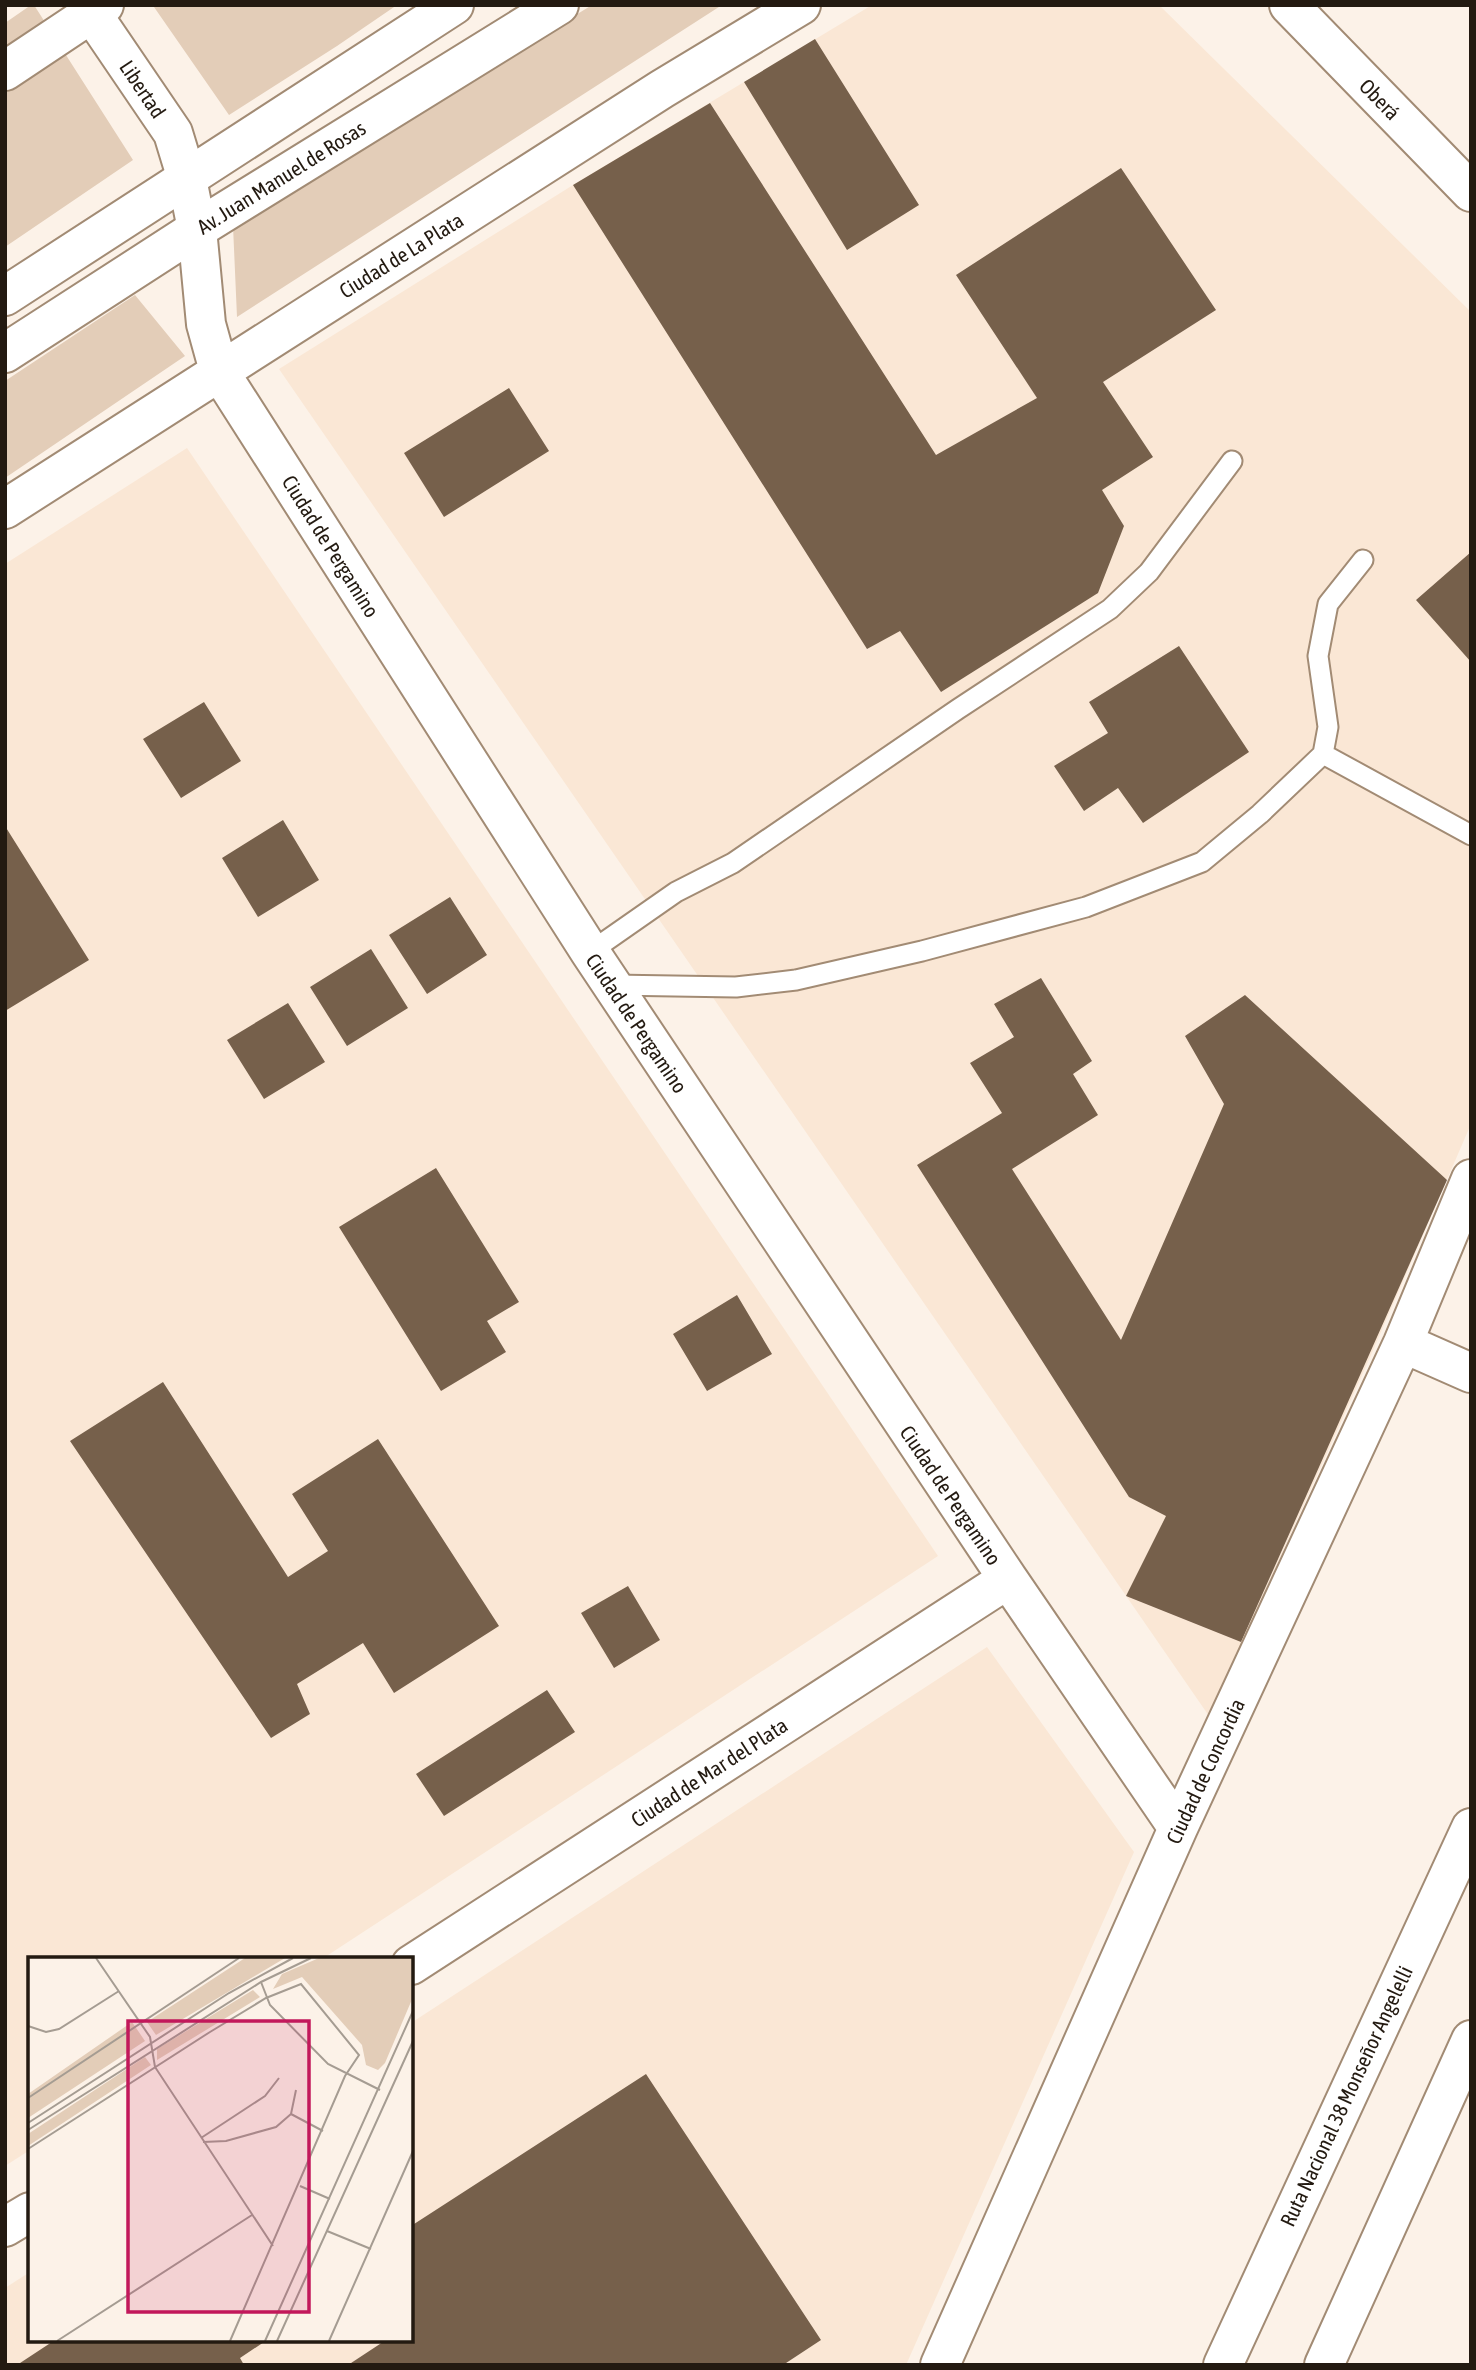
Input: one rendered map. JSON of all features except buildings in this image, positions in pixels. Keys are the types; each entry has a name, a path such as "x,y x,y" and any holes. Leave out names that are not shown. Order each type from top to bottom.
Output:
{"main road":[{"path":"5,296 454,5"},
{"name":"Av. Juan Manuel de Rosas","path":"5,353 197,229 559,5"},
{"name":"Ciudad de La Plata","path":"5,509 662,89 801,5"},
{"name":"Oberá","path":"1289,5 1471,192"},
{"path":"5,71 94,8"},
{"name":"Libertad","path":"94,8 173,133 187,178"},
{"name":"Ciudad de Pergamino","path":"187,178 197,229 206,324 219,370 590,952 1007,1579 1178,1828"},
{"name":"Ciudad de Concordia","path":"940,2365 1178,1828 1403,1343 1471,1179"},
{"path":"1403,1343 1471,1373"},
{"name":"Ciudad de Mar del Plata","path":"413,1964 1007,1579"},
{"name":"Ruta Nacional 38 Monseñor Angelelli","path":"1223,2365 1471,1828"},
{"path":"1324,2365 1471,2040"},
{"path":"5,2227 28,2213"}],"lane":[{"path":"590,952 676,892 733,863 1110,609 1149,572 1232,461"},
{"path":"612,985 736,987 796,980 922,951 1086,907 1202,862 1260,814 1323,754 1328,727 1318,656 1328,604 1363,560"},
{"path":"1323,754 1471,835"}],"shaded area":[{"path":"34,5 133,160 5,247 5,23"},
{"path":"397,5 229,115 154,7"},
{"path":"592,5 722,5 237,317 233,226"},
{"path":"872,5 1159,5 1471,312 1471,1124 1209,1716 279,369 573,185"},
{"path":"135,295 185,356 5,478 5,381"},
{"path":"187,448 938,1556 325,1957 28,1957 28,2151 5,2166 5,564"},
{"path":"987,1647 1134,1852 906,2365 5,2365 5,2288 28,2273 28,2342 413,2342 413,2022"}]}
